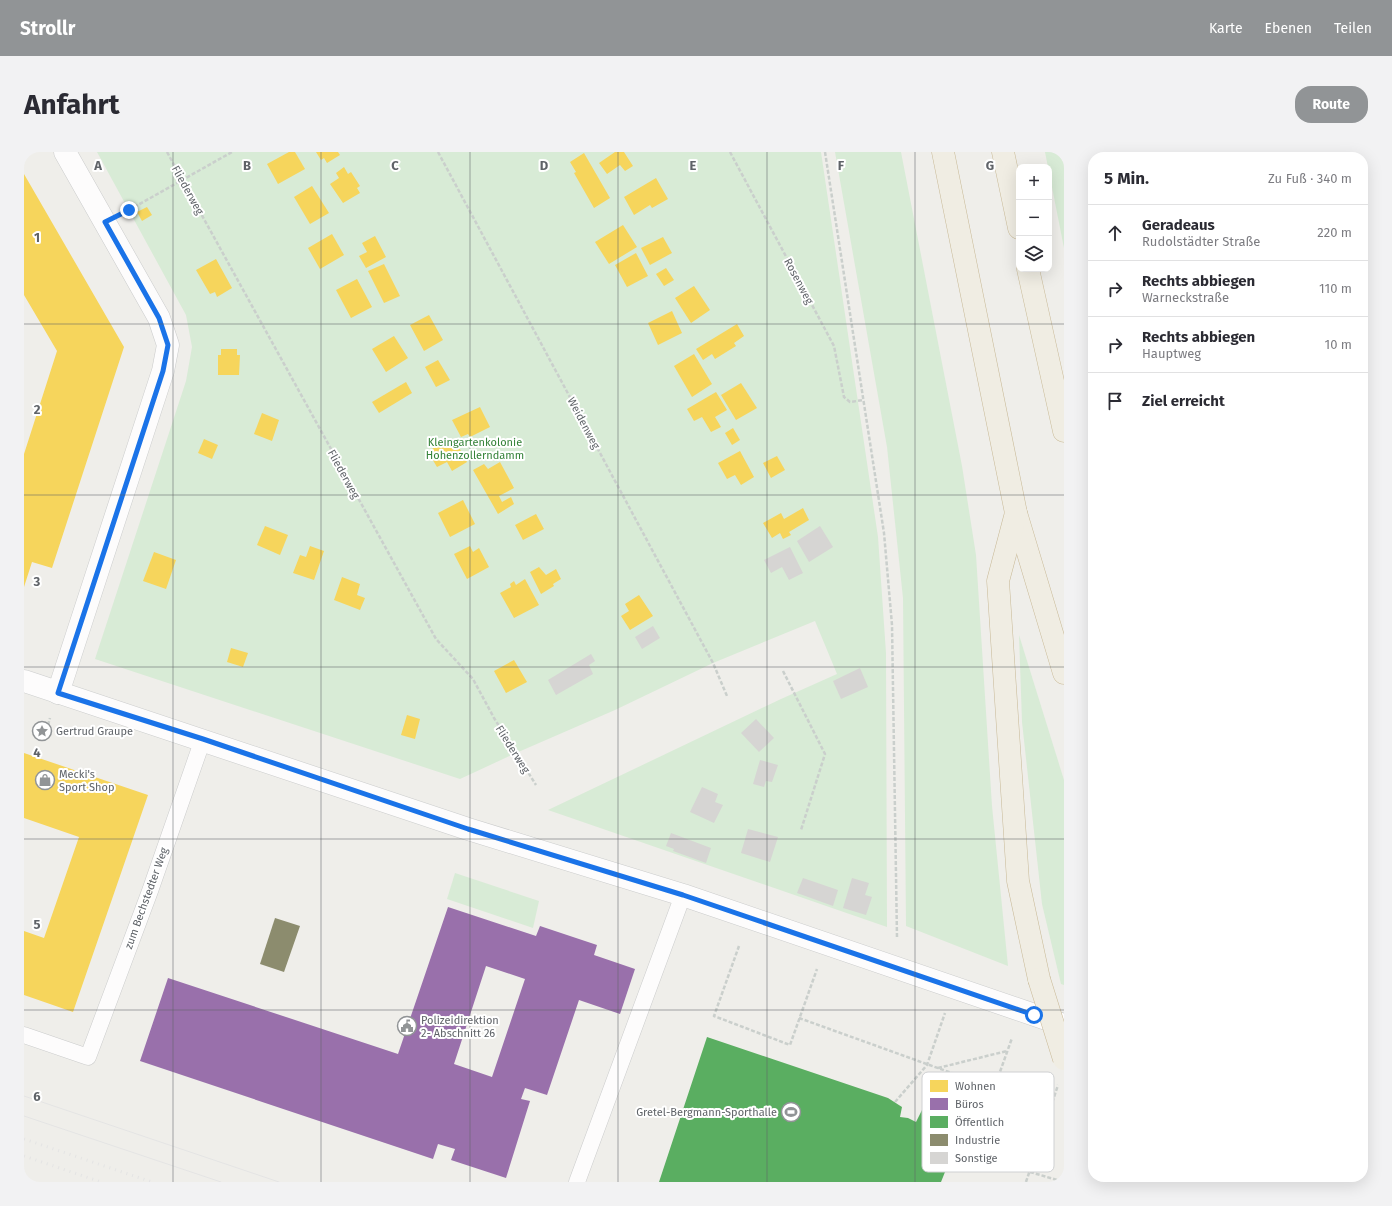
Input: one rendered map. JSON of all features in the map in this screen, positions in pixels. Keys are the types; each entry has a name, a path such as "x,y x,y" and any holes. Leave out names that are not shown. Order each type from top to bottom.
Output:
{"highway":[{"path":"943,152 1016,513 1064,672"},
{"path":"1003,152 1016,214"},
{"path":"1029,272 1064,431"},
{"path":"1016,513 998,581 1018,881 1039,979 1064,1059"}],"street":[{"path":"58,693 163,371 168,345 159,318 65,152"},
{"path":"24,682 203,739 468,829 683,895 1064,1025"}],"lane":[{"name":"zum Bechstedter Weg","path":"24,1035 88,1057 150,891 203,739"},
{"path":"577,1182 683,895"}],"path":[{"name":"Fliederweg","path":"167,152 436,639 473,678 494,718 536,785"},
{"path":"105,222 232,152"},
{"name":"Weidenweg","path":"438,152 713,663 727,696"},
{"name":"Rosenweg","path":"730,152 834,346 844,397 850,402 864,400"},
{"path":"825,152 884,533 892,625 896,935"},
{"path":"783,671 825,754 801,830"},
{"path":"739,946 714,1016 790,1045 817,970"},
{"path":"895,1102 927,1065 946,1012"},
{"path":"799,1018 949,1072"},
{"path":"1000,1072 1012,1038"},
{"path":"938,1068 1007,1051"},
{"path":"1054,1097 1059,1081"},
{"path":"1026,1182 1030,1172 1064,1182"}],"green space":[{"name":"Kleingartenkolonie Hohenzollerndamm","path":"97,152 821,152 878,537 886,653 887,927 548,810 781,699 837,674 815,621 713,663 615,710 460,779 95,659 186,381 192,347 186,315"},
{"path":"835,152 901,152 962,466 976,555 992,806 1008,966 906,926 903,598 887,447"},
{"path":"1045,152 1064,152 1064,248 1052,187 1052,164 1047,164"},
{"path":"1019,635 1064,780 1064,985 1061,984 1042,904 1022,722"},
{"path":"455,873 539,901 533,928 447,899"}],"building: Wohnen":[{"path":"289,152 295,152 305,169 278,184 267,164"},
{"path":"316,152 338,152 340,155 327,163 324,158 321,160"},
{"path":"615,152 624,152 633,166 625,171 620,165 607,174 599,163"},
{"path":"584,153 610,198 594,208 574,173 576,172 570,162"},
{"path":"344,167 348,174 351,172 360,186 357,188 360,193 343,203 330,184 339,178 336,173"},
{"path":"24,174 124,347 52,568 32,562 24,587 24,454 57,351 24,295"},
{"path":"656,178 668,199 652,208 650,205 634,215 624,197"},
{"path":"312,186 329,213 310,224 294,197"},
{"path":"147,207 152,215 142,221 137,212"},
{"path":"623,225 637,247 609,264 595,242"},
{"path":"332,234 344,255 320,269 308,248"},
{"path":"375,236 386,257 366,268 359,256 367,252 362,243"},
{"path":"663,237 672,253 650,265 641,248"},
{"path":"636,253 648,276 627,287 615,265"},
{"path":"216,259 232,288 217,297 215,292 210,294 196,270"},
{"path":"384,264 400,296 384,303 368,271"},
{"path":"666,268 674,280 664,286 656,274"},
{"path":"357,279 372,307 351,318 336,290"},
{"path":"694,286 710,310 691,323 675,298"},
{"path":"672,311 682,333 658,345 648,323"},
{"path":"429,315 443,340 424,351 410,325"},
{"path":"737,324 744,336 734,343 736,346 715,359 712,354 703,360 696,349"},
{"path":"394,336 408,358 386,372 372,349"},
{"path":"221,349 237,349 237,355 240,355 239,375 218,375 218,355 221,355"},
{"path":"694,354 712,384 692,397 674,366"},
{"path":"438,360 450,380 436,387 425,367"},
{"path":"406,382 412,393 379,413 372,402"},
{"path":"741,383 757,408 736,420 721,395"},
{"path":"716,392 727,410 715,417 721,427 711,432 702,417 694,421 687,409"},
{"path":"480,407 490,427 470,437 468,434 461,437 452,420"},
{"path":"262,413 279,420 272,441 254,434"},
{"path":"733,428 740,440 732,445 725,433"},
{"path":"447,438 451,445 456,442 467,462 452,471 447,462 437,467 428,452"},
{"path":"204,439 218,445 212,459 198,453"},
{"path":"740,451 754,477 741,485 735,475 727,479 718,463"},
{"path":"777,456 785,470 771,478 763,463"},
{"path":"500,462 514,488 499,496 502,502 511,497 514,504 498,514 473,470 484,464 488,469"},
{"path":"463,500 475,524 450,537 438,513"},
{"path":"803,508 809,520 789,532 791,535 783,539 780,533 772,538 763,523 781,513 784,519"},
{"path":"536,514 544,529 523,540 515,525"},
{"path":"265,526 288,535 280,555 257,545"},
{"path":"310,546 324,551 314,580 293,573 300,555 306,557"},
{"path":"470,546 473,552 479,548 489,567 467,579 454,554"},
{"path":"154,552 176,560 166,589 143,581"},
{"path":"539,567 546,575 556,569 561,579 553,584 554,586 541,594 530,572"},
{"path":"342,577 360,584 357,595 365,598 360,610 334,600"},
{"path":"525,579 539,605 514,618 500,593 511,587 510,584 514,581 516,585"},
{"path":"639,595 653,616 630,630 621,616 629,611 625,604"},
{"path":"231,648 248,653 243,667 227,662"},
{"path":"514,660 527,682 506,693 494,671"},
{"path":"407,715 420,719 415,739 401,735"},
{"path":"24,753 148,795 73,1012 24,995 24,931 44,938 79,837 24,818"}],"building: Büros":[{"path":"448,907 536,936 540,926 597,945 594,955 635,969 620,1014 579,1000 547,1095 525,1088 521,1099 530,1101 506,1178 451,1160 455,1149 438,1144 433,1159 140,1061 168,978 398,1054","holes":["486,966 525,979 492,1077 454,1064"]}],"building: Öffentlich":[{"name":"Gretel-Bergmann-Sporthalle","path":"707,1037 888,1098 902,1107 900,1117 908,1118 916,1122 922,1110 922,1172 945,1172 941,1182 659,1182"}],"building: Industrie":[{"path":"275,918 300,926 284,972 260,964"}],"building: Sonstige":[{"path":"820,526 833,547 809,562 797,541"},
{"path":"790,547 803,573 789,580 782,567 771,573 764,560"},
{"path":"653,626 660,638 642,649 635,637"},
{"path":"591,654 595,661 589,665 593,674 556,695 548,680"},
{"path":"860,668 868,687 841,699 833,681"},
{"path":"756,719 774,738 759,752 741,733"},
{"path":"760,760 778,765 772,782 766,781 764,787 753,784"},
{"path":"702,787 718,794 715,802 723,805 714,823 690,812"},
{"path":"748,829 778,837 770,862 741,853"},
{"path":"671,833 711,848 706,863 673,851 674,849 666,846"},
{"path":"803,878 838,890 833,906 797,893"},
{"path":"852,878 869,883 865,895 872,897 866,915 843,908"}],"tram line":[{"path":"24,1096 279,1182"},
{"path":"24,1116 221,1182"}],"railway":[{"path":"24,1139 152,1182"},
{"path":"24,1156 101,1182"}],"place":[{"name":"Gertrud Graupe","path":"42,731"},
{"name":"Mecki's Sport Shop","path":"45,780"},
{"name":"Polizeidirektion 2- Abschnitt 26","path":"407,1026"},
{"name":"Gretel-Bergmann-Sporthalle","path":"791,1112"}],"route":[{"path":"129,210 105,222 159,318 168,345 163,371 58,693 203,739 278,766 468,829 683,895 1034,1015"}]}
